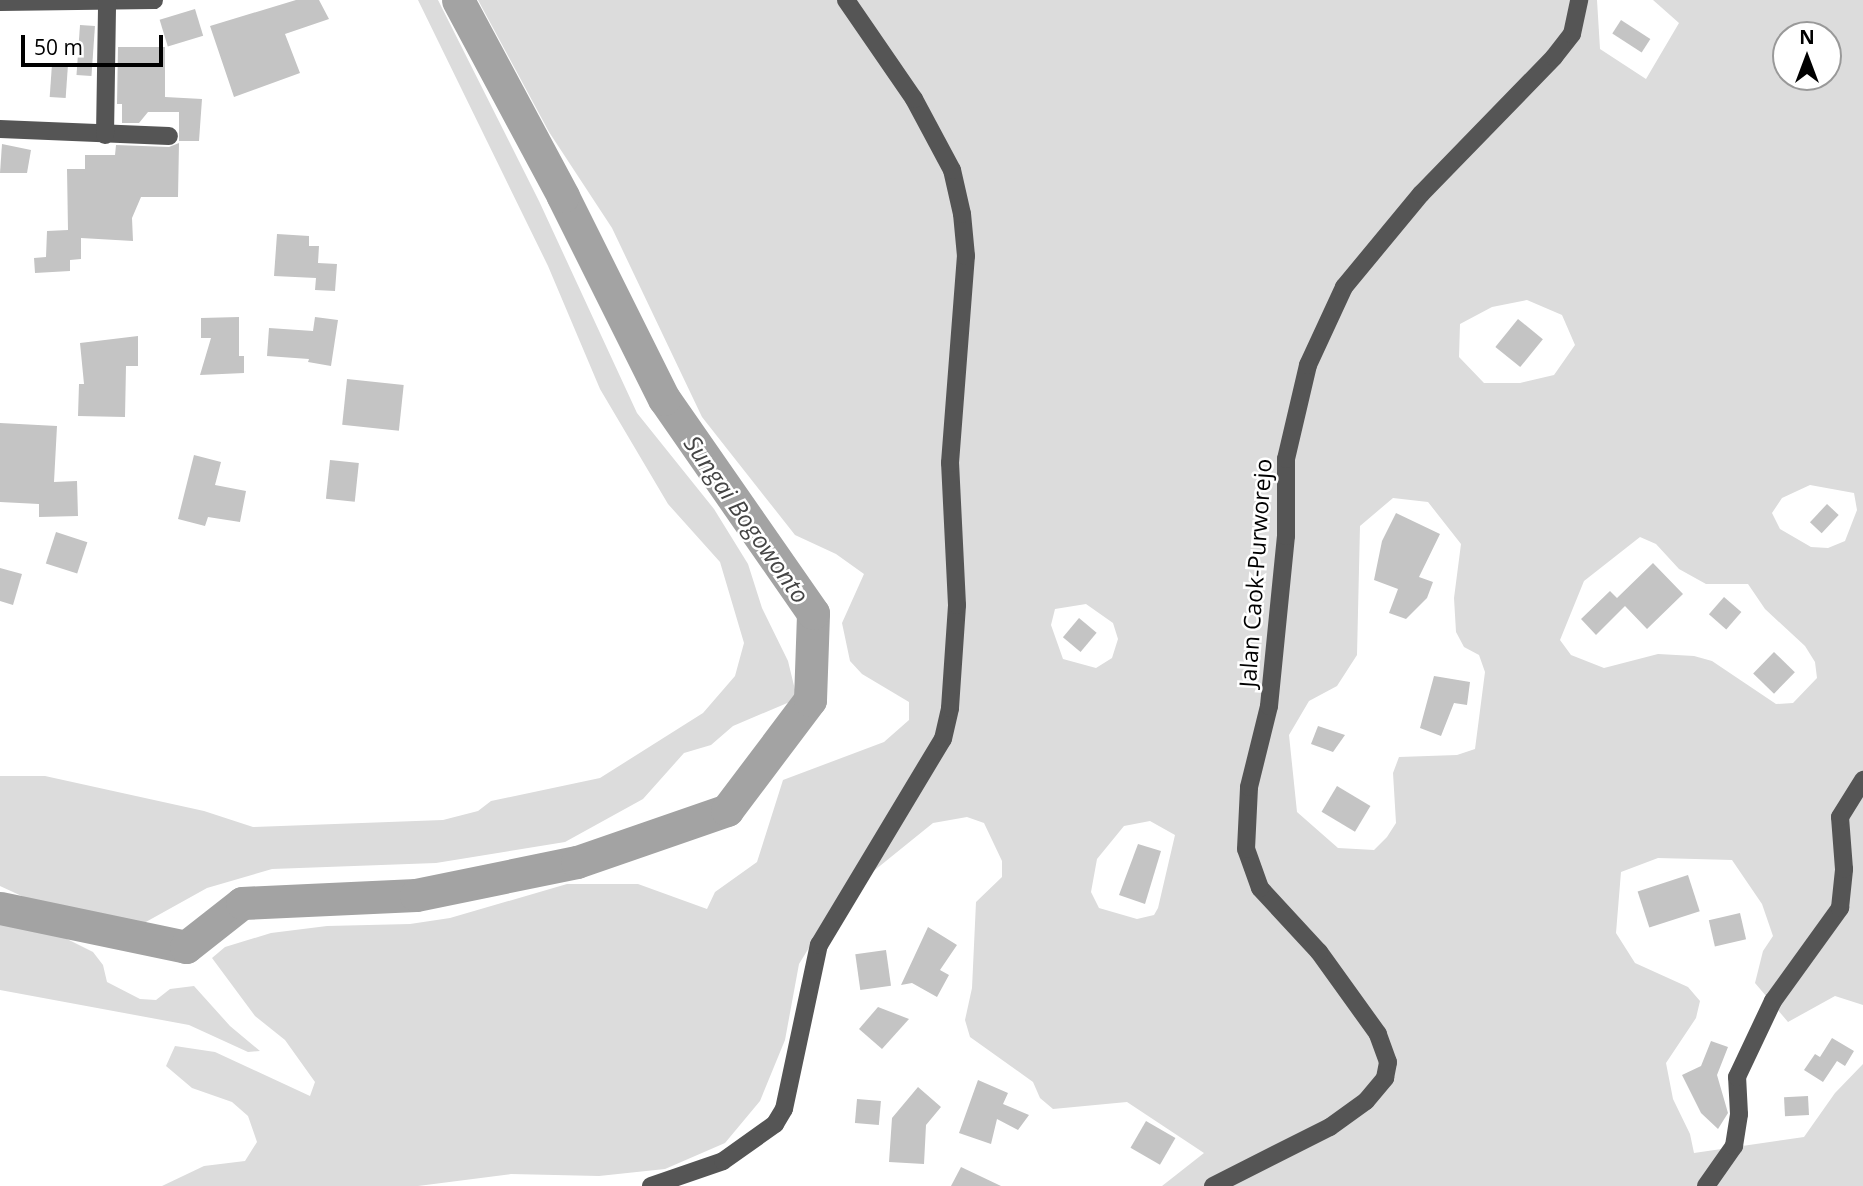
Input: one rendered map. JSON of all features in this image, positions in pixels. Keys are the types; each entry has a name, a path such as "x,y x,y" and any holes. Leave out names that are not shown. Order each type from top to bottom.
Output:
{"street":[{"path":"0,2 154,0"},
{"path":"651,1186 723,1161 752,1143 779,1116 791,1088 819,945 943,739 950,708 957,605 950,463 965,256 962,214 952,170 914,99 846,0"},
{"name":"Jalan Caok-Purworejo","path":"1213,1186 1330,1127 1366,1101 1385,1078 1386,1049 1378,1034 1320,952 1260,888 1246,849 1249,787 1269,706 1286,536 1286,459 1308,365 1344,287 1422,194 1554,57 1572,34 1580,11 1579,0"},
{"path":"105,135 107,2"},
{"path":"0,129 105,135 169,135"},
{"path":"1706,1186 1734,1146 1739,1114 1737,1077 1773,1001 1840,908 1844,869 1840,817 1863,780"}],"shaded area":[{"path":"418,0 438,0 539,201 637,413 714,509 748,564 762,608 788,661 796,694 792,701 733,726 711,745 684,753 643,799 565,842 436,863 272,869 207,888 144,923 84,916 39,904 0,886 0,776 45,776 204,811 253,827 443,820 478,811 491,801 600,778 703,713 735,676 744,643 720,562 668,504 600,389 548,266"},
{"path":"478,0 1597,0 1600,49 1646,79 1679,23 1653,0 1863,0 1863,1005 1835,996 1788,1022 1755,983 1763,951 1773,936 1762,904 1732,860 1658,858 1621,872 1616,933 1635,963 1688,987 1700,1001 1696,1018 1666,1063 1673,1099 1690,1134 1694,1153 1804,1137 1835,1093 1863,1064 1863,1186 1162,1186 1204,1153 1127,1102 1053,1109 1040,1098 1033,1082 970,1037 965,1020 972,988 976,902 1002,877 1002,861 984,823 967,817 933,823 839,899 799,964 785,1040 760,1101 725,1143 665,1169 599,1176 511,1174 418,1186 162,1186 204,1166 245,1161 257,1142 248,1116 232,1102 192,1088 166,1066 175,1046 215,1052 310,1096 315,1082 285,1040 255,1016 212,958 225,947 271,933 327,926 410,924 450,918 567,884 638,884 707,909 715,892 757,862 783,780 884,742 909,720 909,702 862,674 850,661 842,623 864,574 836,554 795,535 702,417 612,228 549,132","holes":["1527,300 1562,315 1575,345 1554,375 1520,383 1484,383 1459,357 1460,324 1492,307","1810,485 1854,493 1857,510 1845,541 1828,548 1811,547 1780,529 1772,513 1782,498","1393,498 1428,502 1461,544 1454,598 1456,632 1464,647 1479,655 1485,672 1475,749 1457,755 1399,757 1393,773 1396,823 1374,850 1338,848 1297,812 1289,735 1309,701 1337,686 1357,655 1360,526","1640,537 1656,544 1679,569 1706,584 1748,584 1765,609 1805,646 1815,662 1817,678 1793,703 1776,704 1712,661 1694,656 1658,654 1604,668 1571,655 1560,640 1584,581","1086,604 1113,623 1118,639 1112,658 1096,668 1063,659 1051,625 1055,609","1150,821 1175,835 1154,915 1137,919 1099,908 1091,892 1097,859 1124,826"]},
{"path":"0,918 37,924 93,952 103,965 107,982 140,999 156,1000 170,989 194,986 230,1026 260,1051 248,1052 189,1025 0,990"}],"building":[{"path":"296,0 319,0 329,19 285,34 300,73 234,97 210,26"},
{"path":"195,9 203,36 168,47 160,20"},
{"path":"1621,20 1650,39 1642,52 1612,33"},
{"path":"80,25 95,26 91,76 77,75"},
{"path":"118,47 165,47 165,97 202,99 199,141 179,141 179,112 148,112 139,123 122,123 122,104 117,104"},
{"path":"52,64 68,65 66,98 50,97"},
{"path":"179,143 178,197 141,197 132,218 133,241 81,238 81,259 70,260 70,271 35,273 34,258 46,257 47,231 68,230 67,169 85,169 85,155 115,155 116,145 169,147"},
{"path":"2,144 31,150 27,173 0,173"},
{"path":"277,234 309,236 309,246 319,246 318,263 337,264 335,291 315,290 316,278 274,276"},
{"path":"239,317 239,356 244,356 244,373 200,375 211,338 201,338 201,318"},
{"path":"315,317 338,320 331,366 308,362 309,359 267,356 269,328 313,331"},
{"path":"1518,319 1543,339 1520,367 1495,347"},
{"path":"138,336 138,366 126,366 125,417 78,416 79,384 84,384 80,343"},
{"path":"347,379 404,385 399,431 342,425"},
{"path":"0,423 57,426 54,482 77,481 78,516 39,517 39,504 0,502"},
{"path":"194,455 221,462 215,485 246,491 240,522 208,517 205,526 178,519"},
{"path":"330,460 359,463 355,502 326,499"},
{"path":"1827,504 1839,515 1822,533 1810,522"},
{"path":"1396,513 1440,534 1419,577 1433,582 1427,598 1406,619 1389,613 1398,589 1374,580 1382,541"},
{"path":"56,532 87,542 77,574 46,563"},
{"path":"1653,563 1683,594 1647,629 1625,606 1596,635 1581,619 1610,591 1617,598"},
{"path":"0,568 22,574 13,605 0,601"},
{"path":"1724,597 1741,612 1726,629 1709,614"},
{"path":"1079,618 1097,633 1081,652 1063,637"},
{"path":"1774,652 1795,672 1774,694 1753,674"},
{"path":"1434,676 1470,682 1467,705 1454,703 1441,736 1420,728"},
{"path":"1318,726 1345,735 1333,752 1311,744"},
{"path":"1337,786 1370,806 1355,832 1322,812"},
{"path":"1138,844 1161,851 1145,904 1119,895"},
{"path":"1688,875 1700,911 1649,928 1638,891"},
{"path":"1740,913 1746,939 1715,947 1709,920"},
{"path":"928,927 957,945 940,970 949,975 937,997 912,983 901,985"},
{"path":"886,950 891,986 860,990 855,954"},
{"path":"878,1007 909,1019 882,1049 859,1029"},
{"path":"1832,1038 1854,1051 1845,1066 1837,1061 1823,1082 1804,1070 1815,1054 1820,1057"},
{"path":"1711,1041 1728,1047 1717,1075 1728,1113 1718,1129 1701,1113 1682,1075 1701,1066"},
{"path":"978,1080 1008,1093 1003,1104 1029,1115 1018,1130 997,1119 991,1144 959,1133"},
{"path":"918,1087 941,1107 926,1125 924,1164 889,1162 892,1118"},
{"path":"1808,1096 1809,1115 1785,1116 1784,1097"},
{"path":"857,1099 881,1101 879,1125 855,1123"},
{"path":"1146,1121 1175,1138 1160,1165 1130,1148"},
{"path":"961,1167 1001,1186 951,1186"}],"waterway":[{"name":"Sungai Bogowonto","path":"0,908 186,947 242,903 416,895 577,862 727,810 810,700 813,613 664,399 563,196 458,0"}]}
